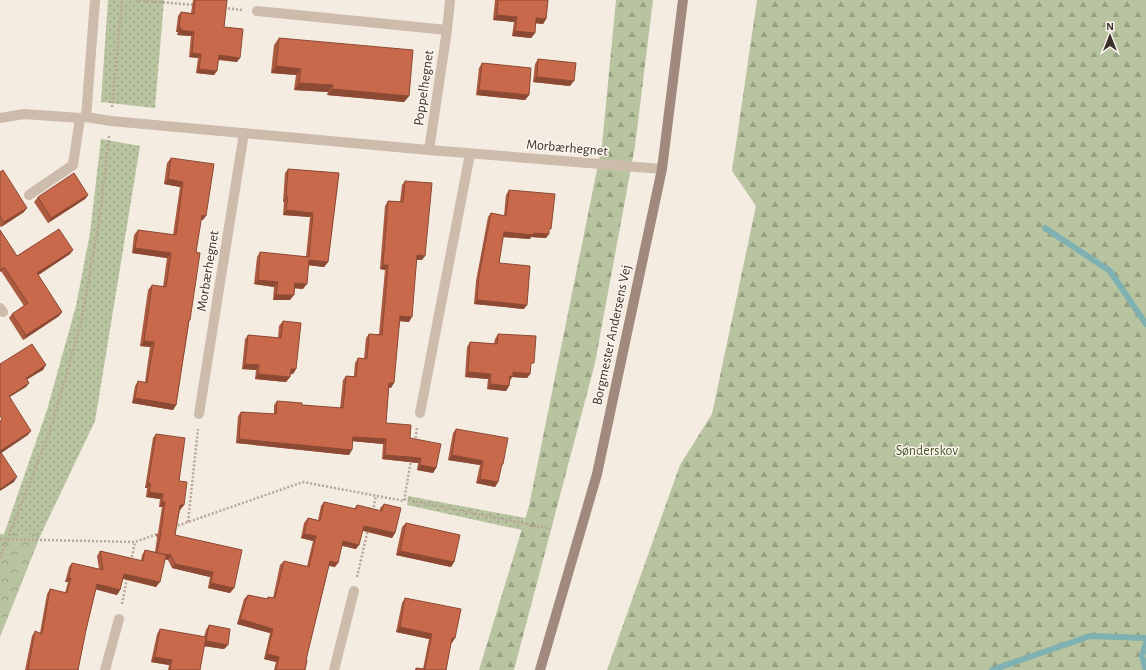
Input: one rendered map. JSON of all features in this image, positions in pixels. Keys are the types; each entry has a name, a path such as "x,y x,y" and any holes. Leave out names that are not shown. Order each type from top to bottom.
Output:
{"street":[{"path":"29,195 73,165 83,118 95,0"},
{"name":"Poppelhegnet","path":"429,150 450,0"},
{"name":"Borgmester Andersens Vej","path":"540,670 597,474 662,169 683,0"},
{"path":"257,11 447,30"},
{"name":"Morbærhegnet","path":"1,115 24,114 83,118 470,154 662,169"},
{"name":"Morbærhegnet","path":"199,414 244,133"},
{"path":"420,413 470,154"},
{"path":"334,670 354,591"},
{"path":"105,670 119,619"}],"path":[{"path":"0,558 50,431 81,324 99,222 111,121 122,0"},
{"path":"135,0 196,6"},
{"path":"219,8 257,11"},
{"path":"414,444 420,413"},
{"path":"188,522 199,414"},
{"path":"404,499 411,460"},
{"path":"168,530 303,482 404,501 404,499 551,529"},
{"path":"371,517 376,495"},
{"path":"354,591 369,525"},
{"path":"0,539 135,542 161,532"},
{"path":"130,565 135,542"},
{"path":"119,619 128,572"}],"green space":[{"path":"108,0 164,0 155,108 101,102"},
{"path":"616,0 653,0 635,146 595,363 514,670 479,670 529,506 602,145"},
{"name":"Sønderskov","path":"757,0 1146,0 1146,670 607,670 680,465 712,414 756,206 732,171"},
{"path":"101,139 140,146 95,421 41,534 4,534 47,410 76,306 90,233"},
{"path":"408,496 525,518 522,530 407,505"},
{"path":"0,534 41,534 0,637"}],"building":[{"path":"195,0 227,0 224,27 243,29 240,58 219,55 217,71 199,69 201,54 192,53 194,32 180,30 181,28 179,27 181,12 194,14"},
{"path":"498,0 548,0 546,19 536,18 535,33 515,31 517,17 497,15"},
{"path":"279,38 413,50 409,96 332,89 333,85 299,83 301,69 276,66"},
{"path":"538,59 576,63 574,81 537,77"},
{"path":"482,63 531,68 529,95 479,90"},
{"path":"171,158 214,164 206,216 202,215 196,252 200,253 176,405 135,398 138,381 147,383 154,342 144,341 152,285 166,287 171,253 135,248 138,230 176,235 183,182 168,179"},
{"path":"288,169 339,173 328,262 309,260 307,284 295,283 294,295 276,295 278,282 258,280 260,252 309,257 313,213 286,210 288,197 286,197"},
{"path":"3,170 27,208 4,222 0,216 0,172"},
{"path":"74,173 88,195 51,218 38,197"},
{"path":"405,181 432,183 425,256 417,255 412,317 400,316 394,383 389,383 386,423 411,425 410,438 441,444 436,468 420,465 421,458 385,455 386,439 353,437 352,450 239,439 241,412 276,414 277,401 302,403 302,405 343,408 346,376 356,377 358,358 367,359 369,334 382,335 388,265 383,265 388,201 403,202"},
{"path":"509,190 555,194 551,229 549,229 549,234 533,233 533,235 504,232 499,263 530,266 527,305 477,300 479,276 491,213 506,216"},
{"path":"59,229 73,250 37,273 62,312 26,335 12,314 28,303 4,267 0,270 0,230 17,256"},
{"path":"283,321 301,323 296,369 291,369 290,377 258,374 259,365 245,364 248,335 281,338"},
{"path":"498,334 536,336 534,363 531,363 530,374 513,372 513,376 510,376 509,386 490,384 491,374 468,372 470,342 497,344"},
{"path":"32,344 46,365 26,378 29,383 9,396 31,431 0,451 0,421 2,419 0,416 0,364"},
{"path":"456,429 508,438 498,482 480,479 483,461 452,455"},
{"path":"156,434 185,438 179,481 187,482 184,505 180,505 175,535 242,550 234,588 211,583 213,572 175,564 171,555 157,553 165,502 162,502 163,494 149,492 151,484 148,483"},
{"path":"0,451 17,477 0,489"},
{"path":"324,502 356,509 357,505 382,511 384,504 401,508 395,533 364,526 359,545 343,541 338,563 330,561 306,660 305,670 276,670 279,657 267,654 273,629 240,619 248,595 268,599 268,597 275,598 284,561 309,567 316,536 304,534 308,518 320,521"},
{"path":"406,523 460,535 454,562 400,551"},
{"path":"145,550 166,555 160,582 124,574 120,590 97,584 78,670 28,670 35,631 42,634 50,589 67,593 71,578 69,577 72,563 103,570 100,551 143,561"},
{"path":"405,598 461,609 455,638 452,638 446,670 416,670 416,668 425,669 432,634 400,627"},
{"path":"209,625 230,629 228,645 206,641"},
{"path":"160,629 206,637 200,670 170,670 172,660 155,657"}],"waterway":[{"path":"1045,228 1110,271 1146,324"},
{"path":"992,670 1090,636 1146,638"},
{"path":"1146,643 1142,656 1146,670"}]}
